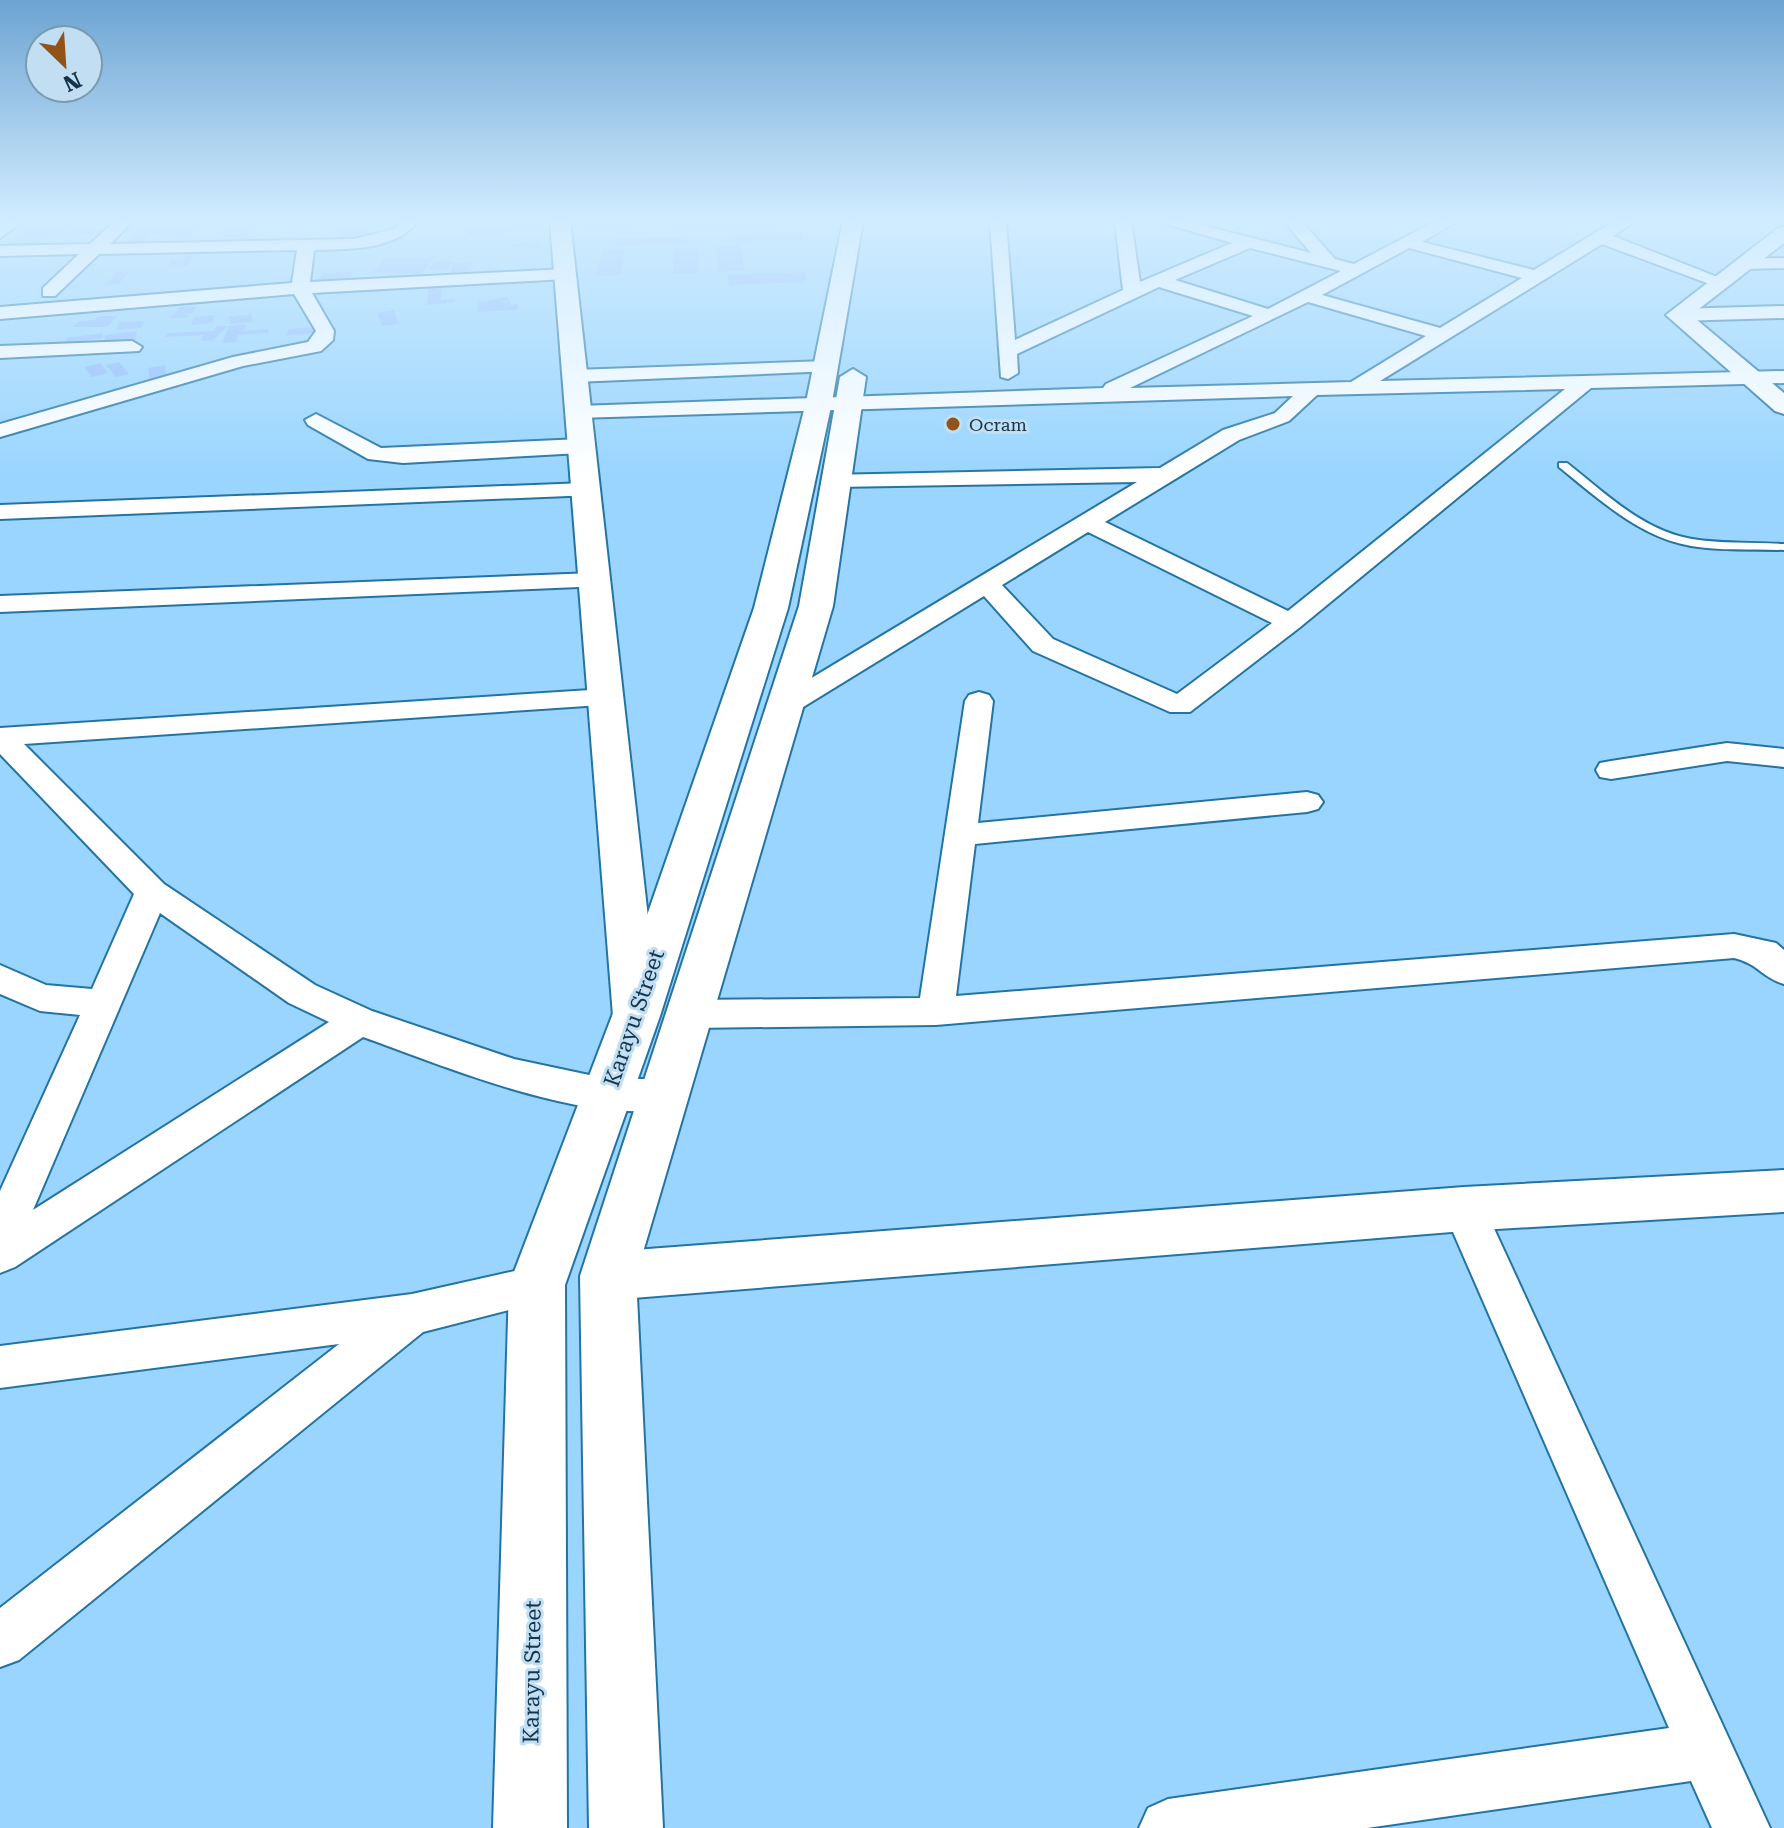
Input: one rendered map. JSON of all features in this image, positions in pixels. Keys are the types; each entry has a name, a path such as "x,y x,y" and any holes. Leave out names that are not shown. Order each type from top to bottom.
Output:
{"main road":[{"name":"Karayu Street","path":"626,1828 608,1276 692,1014 816,606 835,480 831,390 842,306"},
{"name":"Karayu Street","path":"530,1828 537,1285 636,1016 771,608 852,306"},
{"path":"537,1285 608,1276"}],"street":[{"path":"0,313 86,306"},
{"path":"0,431 130,370 153,306"},
{"path":"0,352 130,370 267,354 314,347 323,340 325,331 311,306"},
{"path":"568,306 636,1016"},
{"path":"1005,306 1009,397"},
{"path":"1008,351 1102,306"},
{"path":"1242,306 1270,315"},
{"path":"1099,395 1286,306"},
{"path":"1342,306 1444,335"},
{"path":"1354,389 1491,306"},
{"path":"1677,315 1689,306"},
{"path":"1677,315 1784,312"},
{"path":"1677,315 1748,379 1784,406"},
{"path":"575,376 1009,397 1784,377"},
{"path":"986,583 1043,645 1180,706 1290,622 1585,383"},
{"path":"578,412 831,390"},
{"path":"785,706 1231,435 1282,417 1311,390"},
{"path":"316,420 376,454 403,456 581,446"},
{"path":"835,480 1169,475"},
{"path":"0,512 585,490"},
{"path":"1088,523 1290,622"},
{"path":"0,604 594,581"},
{"path":"0,737 606,698"},
{"path":"936,1011 979,701"},
{"path":"0,737 152,892 302,994 359,1021 512,1074 608,1094 667,1094"},
{"path":"1611,770 1727,752 1784,758"},
{"path":"961,835 1307,802"},
{"path":"0,1238 152,892"},
{"path":"692,1014 936,1011 1734,946 1764,952 1784,971"},
{"path":"0,978 40,998 104,1003"},
{"path":"0,1254 359,1021"},
{"path":"608,1276 1464,1209 1784,1191"},
{"path":"1464,1209 1741,1828"},
{"path":"0,1367 412,1314 537,1285"},
{"path":"0,1641 412,1314"},
{"path":"1168,1828 1706,1751"}],"lane":[{"path":"1563,465 1636,520 1657,531 1688,542 1784,547"}],"building":[{"path":"197,306 192,313 181,314 189,315 186,318 170,318 181,307"},
{"path":"478,306 518,306 517,310 477,312"},
{"path":"394,310 399,324 382,326 377,313"},
{"path":"252,314 252,322 230,324 231,319 227,317"},
{"path":"215,315 212,323 191,325 194,317"},
{"path":"99,316 118,316 107,327 72,327 79,321 94,320"},
{"path":"145,321 141,328 116,330 120,322"},
{"path":"246,324 244,331 269,329 268,333 238,335 236,342 222,343 229,326"},
{"path":"217,326 228,326 213,340 201,341 204,335 165,337 168,333 214,331"},
{"path":"321,327 319,333 286,335 289,329"},
{"path":"137,331 135,341 80,343 104,341 106,335"},
{"path":"103,333 103,338 66,343 66,338"},
{"path":"119,362 129,374 116,377 106,365"},
{"path":"100,363 108,373 92,377 84,367"},
{"path":"165,365 167,382 150,384 148,368"}],"place":[{"name":"Ocram","path":"953,424"}]}
